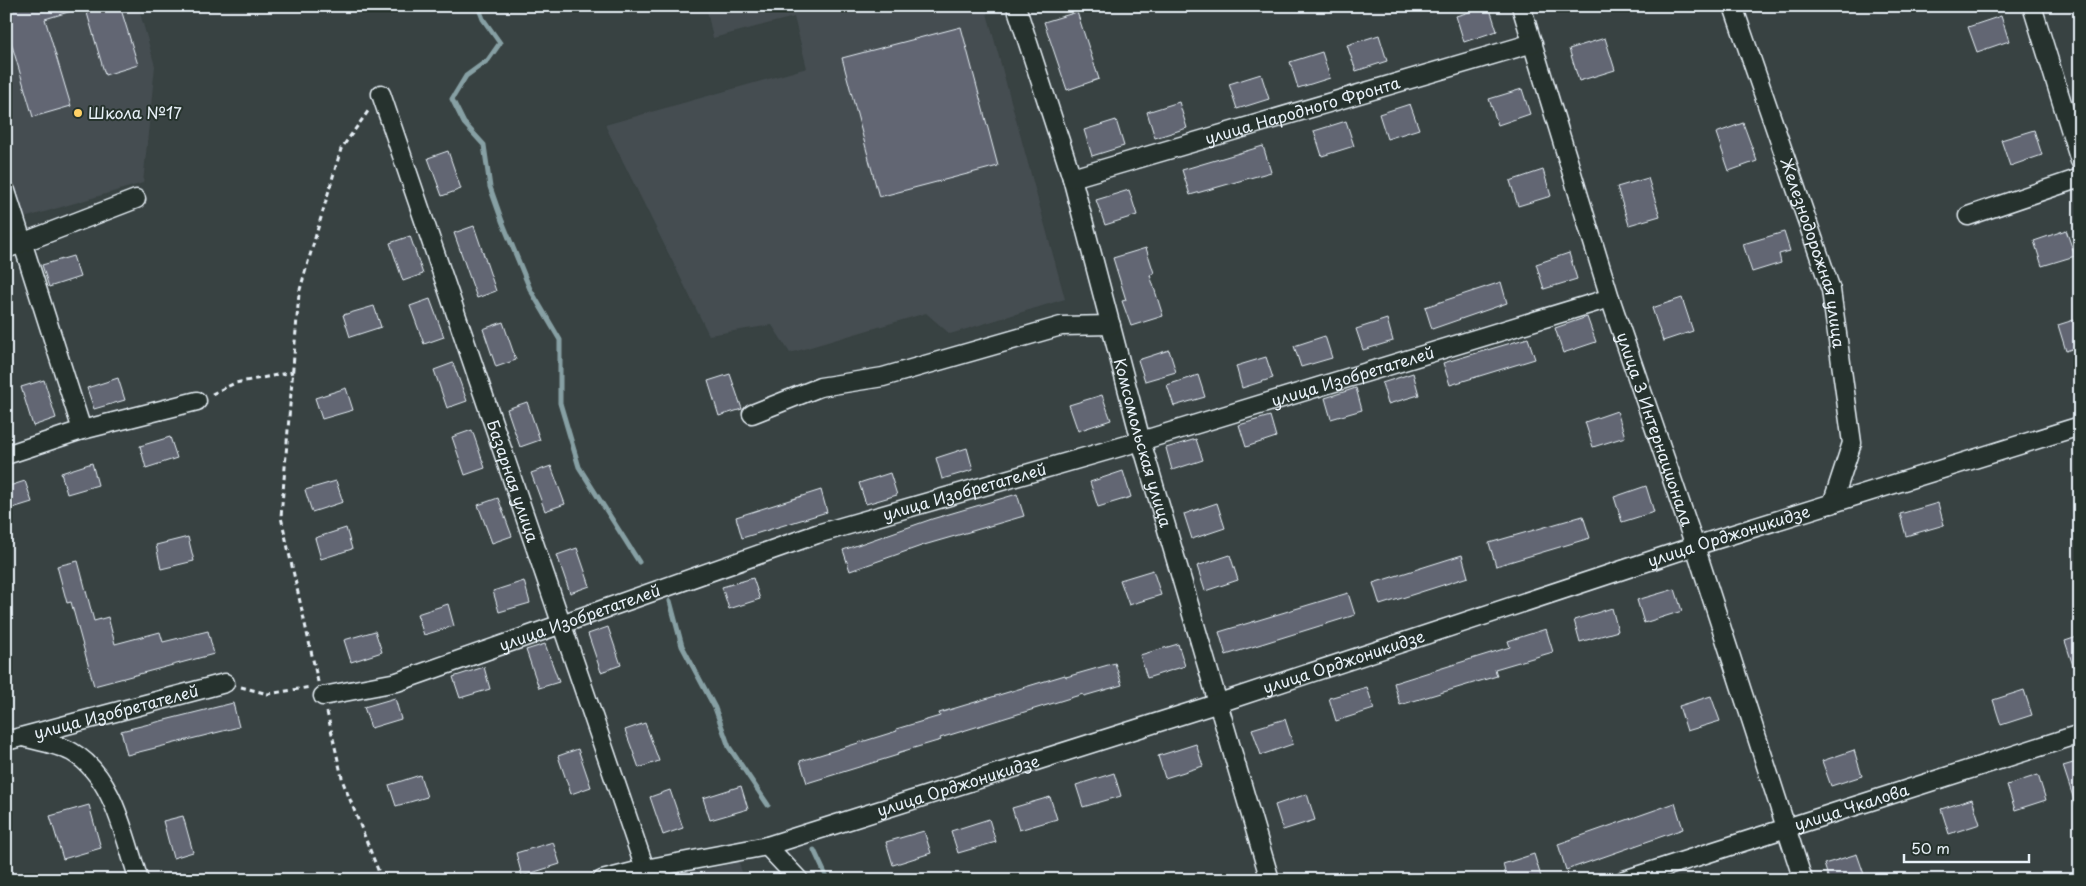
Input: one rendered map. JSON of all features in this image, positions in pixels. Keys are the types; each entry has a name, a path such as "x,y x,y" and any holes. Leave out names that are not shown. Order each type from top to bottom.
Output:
{"street":[{"name":"Комсомольская улица","path":"1016,6 1072,178 1142,441 1220,703 1270,880"},
{"name":"улица 3 Интернационала","path":"1521,6 1610,298 1695,546 1803,880"},
{"name":"Железнодорожная улица","path":"1734,6 1831,290 1852,443 1832,504"},
{"path":"2032,6 2080,161"},
{"name":"улица Народного Фронта","path":"1072,178 1533,43"},
{"name":"Базарная улица","path":"381,94 645,869"},
{"path":"1968,216 2080,178"},
{"path":"6,191 14,247 82,430"},
{"path":"14,247 136,199"},
{"name":"улица Изобретателей","path":"321,691 396,682 817,534 1142,441 1610,298"},
{"path":"752,414 820,387 884,377 1061,326 1111,325"},
{"path":"6,455 82,430 197,401"},
{"name":"улица Орджоникидзе","path":"602,880 645,869 768,846 1220,703 1695,546 2080,426"},
{"name":"улица Изобретателей","path":"14,739 225,684"},
{"name":"улица Чкалова","path":"1624,880 2080,734"},
{"path":"14,739 71,751 95,772 115,809 139,880"},
{"path":"768,846 799,880"}],"path":[{"path":"381,94 341,149 299,293 281,517 343,782 382,880"},
{"path":"197,401 235,383 293,372"},
{"path":"225,684 268,694 321,691"}],"shaded area":[{"name":"Школа №17","path":"6,6 138,6 155,66 143,183 24,218 6,161"},
{"path":"706,6 985,6 1065,299 950,334 926,313 790,353 772,325 709,335 605,125 807,68 794,17 713,38"},
{"path":"739,862 744,880 663,880"}],"building":[{"path":"6,6 74,6 75,10 45,19 71,106 33,117 6,25"},
{"path":"85,6 120,6 138,65 105,75"},
{"path":"1489,6 1497,31 1464,42 1456,16"},
{"path":"1077,12 1099,79 1067,90 1044,22"},
{"path":"2001,16 2009,41 1977,52 1968,27"},
{"path":"961,27 998,166 879,197 842,58"},
{"path":"1379,35 1387,61 1356,71 1347,45"},
{"path":"1605,38 1615,70 1579,81 1569,49"},
{"path":"1322,52 1330,78 1298,88 1290,62"},
{"path":"1261,74 1269,99 1237,109 1229,84"},
{"path":"1522,89 1530,114 1498,125 1489,99"},
{"path":"1179,102 1187,128 1155,138 1147,112"},
{"path":"1410,104 1419,129 1387,139 1379,114"},
{"path":"1116,120 1124,146 1092,156 1084,130"},
{"path":"1346,121 1354,146 1322,156 1314,131"},
{"path":"1743,123 1757,161 1729,171 1716,133"},
{"path":"2034,130 2042,155 2010,166 2001,140"},
{"path":"1263,146 1271,172 1190,195 1182,170"},
{"path":"448,151 461,189 442,196 428,158"},
{"path":"1543,170 1551,196 1518,206 1510,181"},
{"path":"1648,178 1660,216 1629,225 1617,187"},
{"path":"1129,190 1137,215 1105,225 1096,200"},
{"path":"474,226 496,291 477,298 454,233"},
{"path":"2066,230 2075,256 2042,266 2034,241"},
{"path":"1784,232 1790,251 1779,254 1781,263 1752,272 1743,244"},
{"path":"410,236 423,274 403,281 390,243"},
{"path":"1146,248 1154,273 1150,275 1163,316 1131,326 1122,301 1126,300 1113,258"},
{"path":"1569,253 1577,279 1544,289 1536,264"},
{"path":"73,256 80,277 49,287 42,265"},
{"path":"1501,282 1507,303 1432,329 1425,307"},
{"path":"1682,298 1693,331 1663,341 1652,308"},
{"path":"430,299 444,337 424,344 410,306"},
{"path":"374,306 381,327 350,337 343,315"},
{"path":"1587,317 1596,342 1563,353 1555,328"},
{"path":"2080,318 2080,346 2066,351 2058,325"},
{"path":"1387,319 1393,341 1363,350 1356,329"},
{"path":"503,322 516,360 496,367 483,329"},
{"path":"1325,336 1332,358 1301,367 1294,346"},
{"path":"1528,338 1535,359 1450,385 1443,363"},
{"path":"1169,350 1176,372 1145,381 1138,360"},
{"path":"1266,357 1273,378 1242,388 1236,366"},
{"path":"453,363 467,401 447,408 434,370"},
{"path":"1413,373 1419,395 1388,404 1382,383"},
{"path":"730,374 742,409 719,416 708,381"},
{"path":"1198,375 1205,397 1174,406 1167,385"},
{"path":"118,378 125,400 94,409 87,388"},
{"path":"44,380 56,418 33,426 21,387"},
{"path":"346,388 353,410 322,419 315,398"},
{"path":"1356,388 1362,410 1331,419 1325,398"},
{"path":"1102,395 1111,420 1078,431 1069,405"},
{"path":"527,402 540,440 520,447 507,409"},
{"path":"1617,411 1625,437 1593,447 1585,422"},
{"path":"1270,416 1276,437 1246,447 1239,425"},
{"path":"472,430 485,468 465,475 452,437"},
{"path":"170,437 177,458 146,468 140,446"},
{"path":"1196,439 1203,460 1172,470 1166,448"},
{"path":"967,448 973,470 942,479 936,458"},
{"path":"92,463 98,485 67,494 61,473"},
{"path":"551,466 565,504 545,511 531,473"},
{"path":"1123,471 1131,497 1098,507 1090,482"},
{"path":"890,473 897,495 866,504 859,483"},
{"path":"25,481 32,502 6,510 6,487"},
{"path":"336,481 343,502 312,512 305,490"},
{"path":"1646,486 1654,512 1622,522 1614,497"},
{"path":"821,490 827,512 742,538 736,517"},
{"path":"1017,494 1024,516 924,545 850,571 843,550 932,519"},
{"path":"498,498 512,536 492,543 478,505"},
{"path":"1217,503 1225,528 1192,539 1184,514"},
{"path":"1938,503 1944,525 1906,536 1900,514"},
{"path":"1583,516 1590,538 1496,566 1489,543"},
{"path":"346,528 352,549 321,559 315,538"},
{"path":"188,537 194,561 161,569 156,545"},
{"path":"577,548 590,586 570,593 557,555"},
{"path":"1230,555 1238,580 1205,591 1197,566"},
{"path":"1462,555 1468,577 1380,605 1373,583"},
{"path":"78,561 94,621 108,617 115,644 160,632 163,642 208,631 214,654 94,686 71,602 67,603 57,566"},
{"path":"1153,570 1161,595 1129,605 1120,580"},
{"path":"753,578 760,599 729,609 722,587"},
{"path":"524,581 530,603 499,612 493,591"},
{"path":"1675,589 1682,611 1644,623 1637,600"},
{"path":"1348,593 1355,615 1226,655 1219,632"},
{"path":"448,604 454,626 424,635 417,614"},
{"path":"1612,608 1618,631 1580,642 1574,620"},
{"path":"608,627 621,665 601,672 588,634"},
{"path":"1546,629 1553,652 1495,669 1497,676 1400,705 1394,683 1510,647 1508,641"},
{"path":"375,631 382,652 351,662 344,640"},
{"path":"2080,636 2080,678 2077,678 2065,641"},
{"path":"545,644 559,682 539,688 526,650"},
{"path":"1178,644 1185,666 1147,678 1140,655"},
{"path":"1115,663 1122,685 1084,696 1083,694 940,738 941,740 897,753 898,755 807,783 800,761 897,731 896,729 940,716 939,713 1065,675 1066,677"},
{"path":"484,667 490,689 460,698 453,677"},
{"path":"1367,687 1374,709 1336,721 1329,698"},
{"path":"2024,690 2032,715 2001,725 1993,700"},
{"path":"1711,696 1720,721 1687,731 1679,706"},
{"path":"395,698 401,719 371,728 364,707"},
{"path":"233,703 239,727 127,755 121,731"},
{"path":"1285,719 1293,744 1261,755 1252,729"},
{"path":"645,723 659,761 639,768 625,730"},
{"path":"1196,744 1203,766 1165,778 1158,756"},
{"path":"578,749 591,787 571,794 558,756"},
{"path":"1854,750 1862,776 1831,786 1822,761"},
{"path":"2080,761 2080,809 2077,809 2063,766"},
{"path":"1114,773 1121,796 1083,807 1076,785"},
{"path":"420,775 427,797 396,806 389,785"},
{"path":"2038,775 2046,800 2015,810 2007,785"},
{"path":"741,786 748,809 710,820 703,798"},
{"path":"670,790 683,828 663,835 650,797"},
{"path":"1307,794 1315,820 1283,830 1275,805"},
{"path":"1050,797 1057,819 1019,830 1012,808"},
{"path":"1972,799 1980,824 1949,834 1941,809"},
{"path":"1675,803 1683,829 1566,870 1558,844"},
{"path":"89,805 101,848 63,859 50,816"},
{"path":"183,816 193,852 173,858 163,821"},
{"path":"989,819 996,842 958,853 951,831"},
{"path":"924,831 931,853 893,865 886,842"},
{"path":"553,842 560,864 522,876 516,853"},
{"path":"1534,854 1542,880 1507,880 1503,864"},
{"path":"1857,854 1866,880 1829,880 1824,864"}],"waterway":[{"path":"478,6 483,19 500,43 488,60 466,76 452,99 464,123 484,145 490,187 502,221 530,289 560,340 560,403 579,467 639,562"},
{"path":"670,601 682,646 715,708 729,747 768,805"},
{"path":"814,850 828,880"}],"place":[{"name":"Школа №17","path":"78,113"}]}
